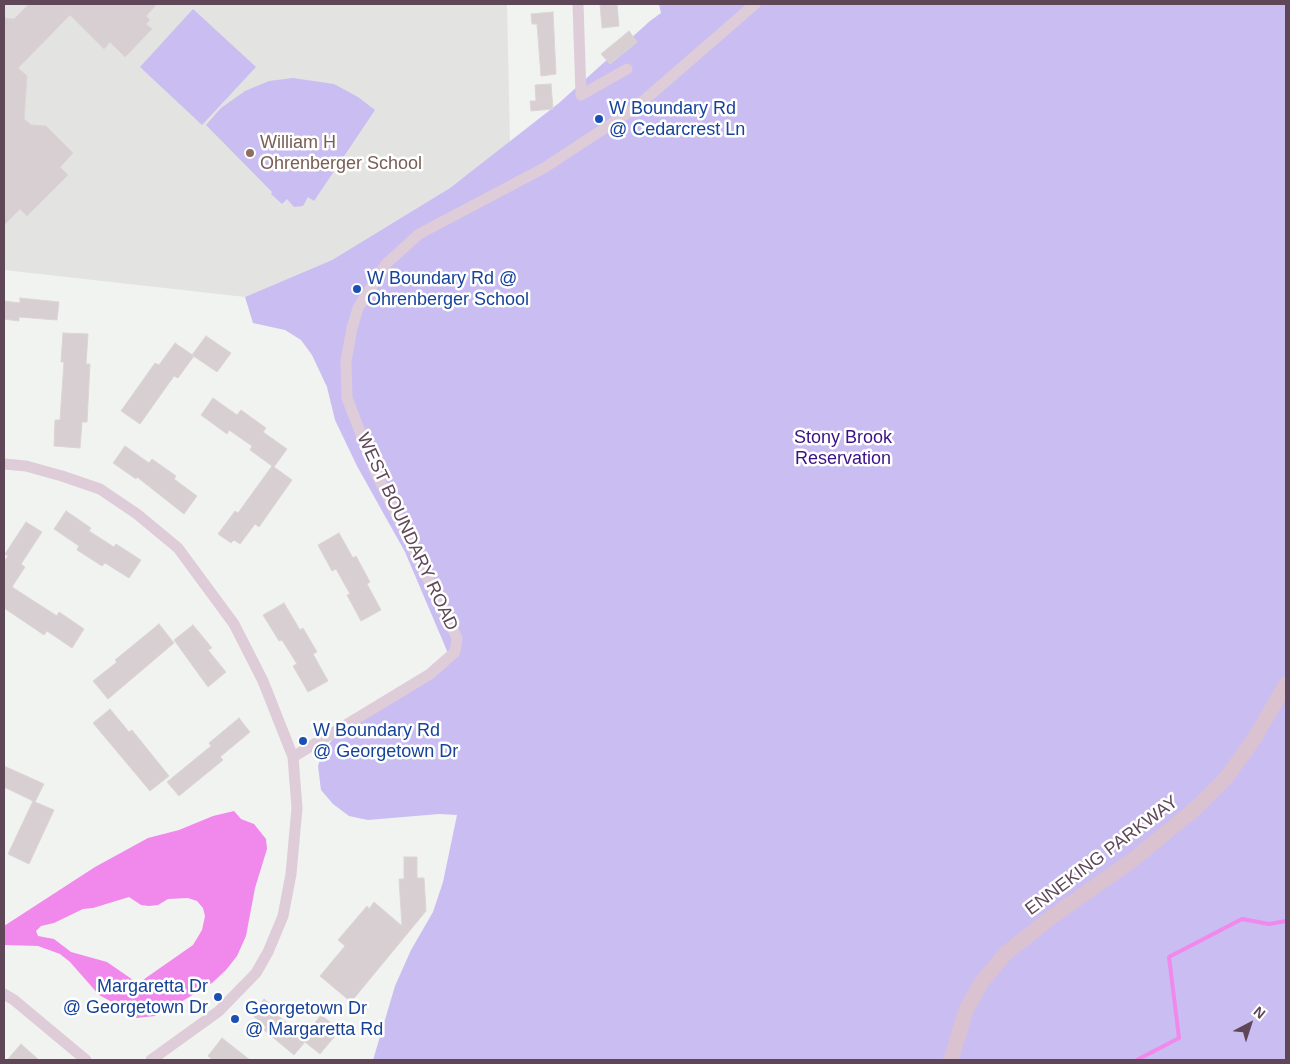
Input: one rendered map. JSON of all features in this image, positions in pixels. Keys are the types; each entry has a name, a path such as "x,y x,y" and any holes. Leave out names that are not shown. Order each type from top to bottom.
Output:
{"main road":[{"name":"ENNEKING PARKWAY","path":"952,1060 966,1010 981,983 1006,953 1053,916 1134,859 1196,808 1226,778 1254,739 1286,684"}],"street":[{"path":"578,4 581,95 627,69"},
{"name":"WEST BOUNDARY ROAD","path":"293,757 430,674 455,652 456,638 453,629 376,473 347,398 346,361 358,308 386,264 419,234 544,168 634,109 755,4"},
{"path":"4,464 26,466 53,473 100,489 137,514 178,548 234,624 263,681 293,757 297,808 291,874 283,916 268,952 256,973 219,1011 151,1060"},
{"path":"4,994 14,1000 86,1060"}],"shaded area":[{"name":"William H Ohrenberger School","path":"4,4 507,4 510,143 450,188 332,260 245,297 4,270"},
{"path":"234,811 241,819 254,824 266,839 267,849 255,888 246,936 237,956 212,983 155,1016 136,1018 120,1003 114,1003 99,995 70,962 60,954 38,946 4,945 4,926 95,867 148,838 179,830 213,816","holes":["129,897 141,905 158,905 168,899 188,898 197,901 203,908 205,916 202,930 193,945 140,982 136,982 107,962 71,952 54,939 38,936 36,931 41,926 54,923 83,909 93,908"]}],"green space":[{"name":"Stony Brook Reservation","path":"659,4 1286,4 1286,1060 373,1060 395,986 411,950 433,912 443,882 457,815 439,814 368,820 349,816 333,804 321,790 318,766 322,754 332,740 450,658 405,552 357,466 335,420 327,387 312,355 301,340 285,330 253,323 245,297 332,260 450,188 559,103 661,13"},
{"path":"193,9 256,67 202,125 140,67"},
{"path":"293,78 334,84 358,97 375,110 314,201 308,197 303,206 294,207 287,199 282,204 271,194 272,192 206,125 221,108 245,91 269,81"}],"building":[{"path":"29,4 157,4 146,16 150,20 146,24 152,29 125,57 110,42 104,49 70,15 18,68 27,76 24,119 31,125 46,126 73,153 60,167 68,175 27,216 20,209 4,225 4,18 14,19"},
{"path":"600,4 617,4 619,26 602,28"},
{"path":"553,12 556,74 541,76 537,24 532,24 531,14"},
{"path":"629,31 637,42 610,64 601,54"},
{"path":"551,84 553,109 531,111 530,101 536,101 535,85"},
{"path":"20,298 59,302 57,320 19,317 19,321 4,319 4,301 20,303"},
{"path":"63,333 88,334 86,364 90,364 87,422 82,422 80,448 54,446 55,420 60,420 64,362 61,362"},
{"path":"206,336 231,353 217,372 192,355"},
{"path":"175,343 194,356 178,378 174,376 140,424 121,411 155,363 159,365"},
{"path":"213,398 237,415 241,410 266,428 263,432 287,449 274,467 292,480 259,527 255,524 240,544 234,540 231,543 218,534 235,511 238,513 272,466 250,450 252,446 229,430 227,434 201,415"},
{"path":"125,446 149,463 152,459 176,476 174,479 197,496 184,514 137,477 136,479 113,463"},
{"path":"66,511 91,528 89,531 114,547 116,544 141,560 129,578 105,563 102,566 77,550 79,546 54,529"},
{"path":"26,522 42,532 21,564 25,567 12,587 57,616 59,612 84,629 72,648 47,631 44,635 4,608 4,562 8,556 5,554"},
{"path":"339,533 353,558 356,556 370,582 367,584 381,610 361,621 347,595 350,594 336,569 332,571 318,545"},
{"path":"284,603 300,630 303,628 317,652 313,654 328,681 308,692 293,666 297,664 282,640 279,641 263,615"},
{"path":"159,624 174,643 108,699 93,681 117,662 115,660"},
{"path":"193,625 212,648 208,650 226,672 208,687 174,640"},
{"path":"110,709 129,732 132,730 169,776 150,791 93,723"},
{"path":"239,718 250,732 220,757 223,760 179,796 167,782 211,746 209,743"},
{"path":"4,766 44,784 35,802 54,810 29,864 8,854 33,801 4,787"},
{"path":"404,857 417,857 417,878 424,878 426,911 351,1002 320,976 345,946 338,940 367,906 369,909 374,902 402,926 399,879 404,879"},
{"path":"264,999 279,1011 276,1014 304,1037 321,1015 340,1030 320,1054 305,1042 294,1055 264,1030 266,1027 252,1015"},
{"path":"222,1038 250,1060 213,1060 208,1056"},
{"path":"21,1044 39,1060 7,1060"}],"waterway":[{"path":"1137,1060 1179,1038 1169,957 1242,919 1269,924 1286,921"}],"place":[{"name":"W Boundary Rd @ Cedarcrest Ln","path":"599,119"},
{"name":"William H Ohrenberger School","path":"250,153"},
{"name":"W Boundary Rd @ Ohrenberger School","path":"357,289"},
{"name":"W Boundary Rd @ Georgetown Dr","path":"303,741"},
{"name":"Margaretta Dr @ Georgetown Dr","path":"218,997"},
{"name":"Georgetown Dr @ Margaretta Rd","path":"235,1019"}]}
